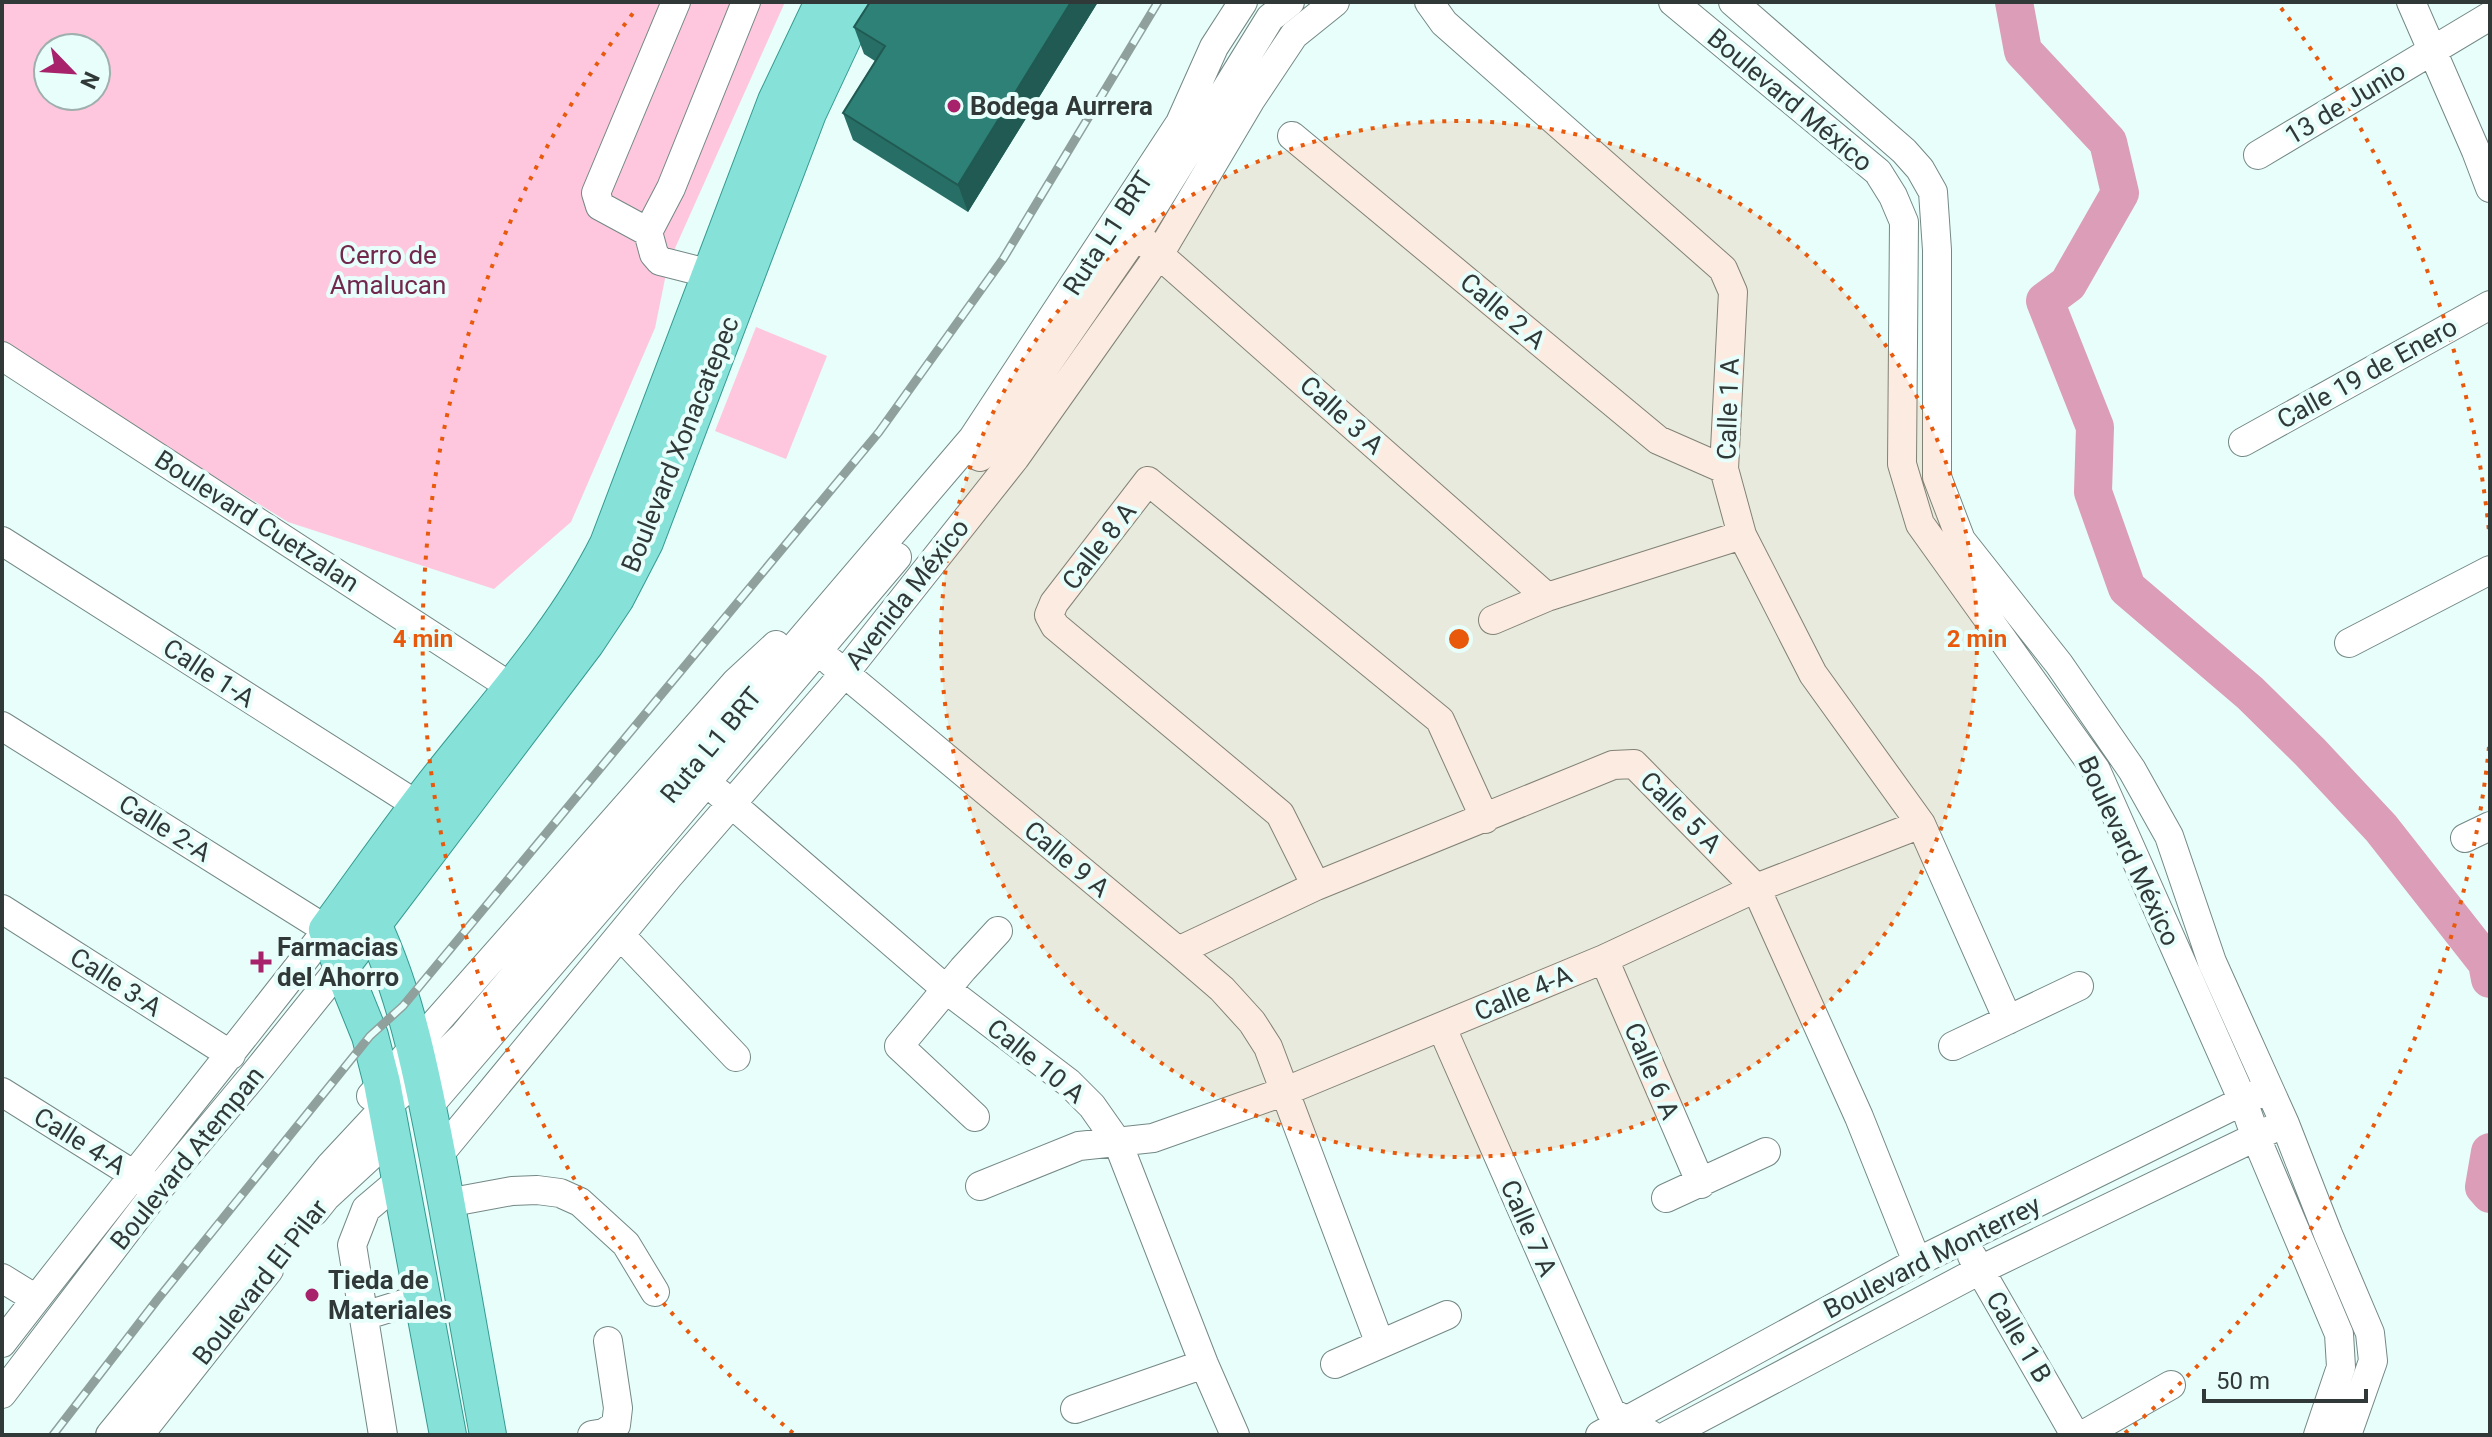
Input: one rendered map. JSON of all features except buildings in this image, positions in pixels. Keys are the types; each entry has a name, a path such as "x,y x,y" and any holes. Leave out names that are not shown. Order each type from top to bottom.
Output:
{"main road":[{"name":"Boulevard Xonacatepec","path":"356,891 417,805 562,623 591,579 608,544 776,101 823,2"},
{"name":"Boulevard Xonacatepec","path":"373,923 586,643 616,598 645,542 808,113 860,2"},
{"path":"356,891 373,923 403,1006 421,1078 447,1203 488,1435"},
{"name":"Boulevard Atempan","path":"327,930 356,891"},
{"name":"Boulevard Atempan","path":"343,964 373,923"},
{"path":"327,930 370,1036 448,1435"}],"street":[{"path":"648,232 600,206 596,193 676,2"},
{"path":"711,274 660,261 654,254 648,232 671,188 746,2"},
{"name":"Ruta L1 BRT","path":"421,1078 736,682 806,617 961,431 1165,117 1203,41 1228,2"},
{"name":"Ruta L1 BRT","path":"110,1435 330,1166 473,1024 973,438 1180,123 1214,47 1243,2"},
{"name":"Avenida México","path":"421,1078 706,782 994,441 1136,235 1270,18 1290,2"},
{"name":"Avenida México","path":"438,1156 731,803 844,674 1015,458 1160,253 1250,101 1294,35 1335,2"},
{"name":"Calle 1 A","path":"1429,2 1444,23 1723,269 1733,292 1724,469 1742,535 1813,674 1921,824 2008,1020"},
{"name":"Boulevard México","path":"1673,2 1878,172 1893,196 1904,222 1902,464 1920,524 2096,770 2243,1101 2339,1334 2341,1367 2318,1435"},
{"name":"Boulevard México","path":"1733,2 1904,151 1920,169 1933,192 1937,250 1937,477 1961,540 2059,664 2132,770 2169,836 2212,962 2285,1124 2370,1333 2373,1361 2347,1435"},
{"path":"2411,2 2432,51 2483,147 2490,188"},
{"name":"13 de Junio","path":"2258,155 2490,16"},
{"name":"Calle 2 A","path":"1292,136 1658,440 1724,469"},
{"name":"Calle 3 A","path":"1136,235 1547,597"},
{"name":"Calle 19 de Enero","path":"2243,442 2490,305"},
{"name":"Boulevard Cuetzalan","path":"2,356 511,687"},
{"name":"Calle 8 A","path":"1316,886 1280,814 1055,626 1049,615 1054,603 1148,481 1440,720 1485,819"},
{"path":"1493,620 1547,597 1742,535"},
{"name":"Calle 1-A","path":"2,541 417,805"},
{"path":"2349,643 2490,570"},
{"name":"Calle 9 A","path":"818,651 1178,951 1222,989 1252,1022 1268,1047 1286,1091 1380,1344"},
{"name":"Calle 2-A","path":"2,726 327,930"},
{"name":"Calle 5 A","path":"1178,951 1316,886 1613,765 1634,764 1756,888 1859,1117 1917,1262"},
{"name":"Calle 10 A","path":"706,782 947,990 1069,1083 1092,1106 1118,1143 1235,1435"},
{"name":"Calle 4-A","path":"980,1186 1079,1146 1153,1138 1286,1091 1604,959 1756,888 1921,824"},
{"name":"Calle 3-A","path":"2,909 231,1055"},
{"name":"Boulevard Atempan","path":"2,1343 327,930"},
{"path":"975,1117 899,1046 998,931"},
{"path":"621,936 736,1057"},
{"name":"Calle 6 A","path":"1604,959 1701,1184"},
{"name":"Boulevard Atempan","path":"2,1394 157,1191 343,964"},
{"path":"1953,1046 2079,986"},
{"name":"Calle 7 A","path":"1442,1028 1611,1412 1626,1421"},
{"name":"Boulevard Monterrey","path":"1600,1435 1917,1262 2269,1089"},
{"name":"Calle 4-A","path":"2,1092 134,1173 157,1191"},
{"name":"Ruta L1 BRT","path":"97,1435 386,1109"},
{"name":"Boulevard El Pilar","path":"139,1435 326,1197 386,1109"},
{"name":"Boulevard Monterrey","path":"1668,1435 1980,1270 2255,1135 2285,1124"},
{"path":"1666,1198 1766,1152"},
{"path":"383,1435 352,1245 366,1209 399,1181"},
{"path":"447,1203 512,1191 560,1193 580,1202 626,1244 655,1292"},
{"name":"Calle 1 B","path":"1962,1239 2071,1423 2075,1435"},
{"path":"2,1278 36,1299"},
{"path":"364,1316 422,1298"},
{"path":"1335,1364 1447,1315"},
{"path":"592,1435 604,1433 616,1425 618,1408 608,1341"},
{"path":"1075,1409 1204,1364"},
{"path":"2083,1435 2171,1385"},
{"path":"1626,1421 1651,1435"}],"green space":[{"name":"Cerro de Amalucan","path":"2,2 785,2 668,264 655,328 571,522 494,589 288,522 2,345"},
{"path":"756,327 827,356 786,459 715,431"}],"waterway":[{"path":"2014,2 2023,51 2108,142 2120,193 2068,284 2045,301 2095,427 2093,492 2127,588 2250,693 2381,828 2487,963 2490,979"},
{"path":"2490,1152 2484,1187 2490,1194"}],"railway":[{"path":"53,1435 157,1300 370,1036 403,1006 879,432 1003,259 1158,2"}],"place":[{"name":"Bodega Aurrera","path":"954,106"},
{"name":"Farmacias del Ahorro","path":"261,962"},
{"name":"Tieda de Materiales","path":"312,1295"}]}
